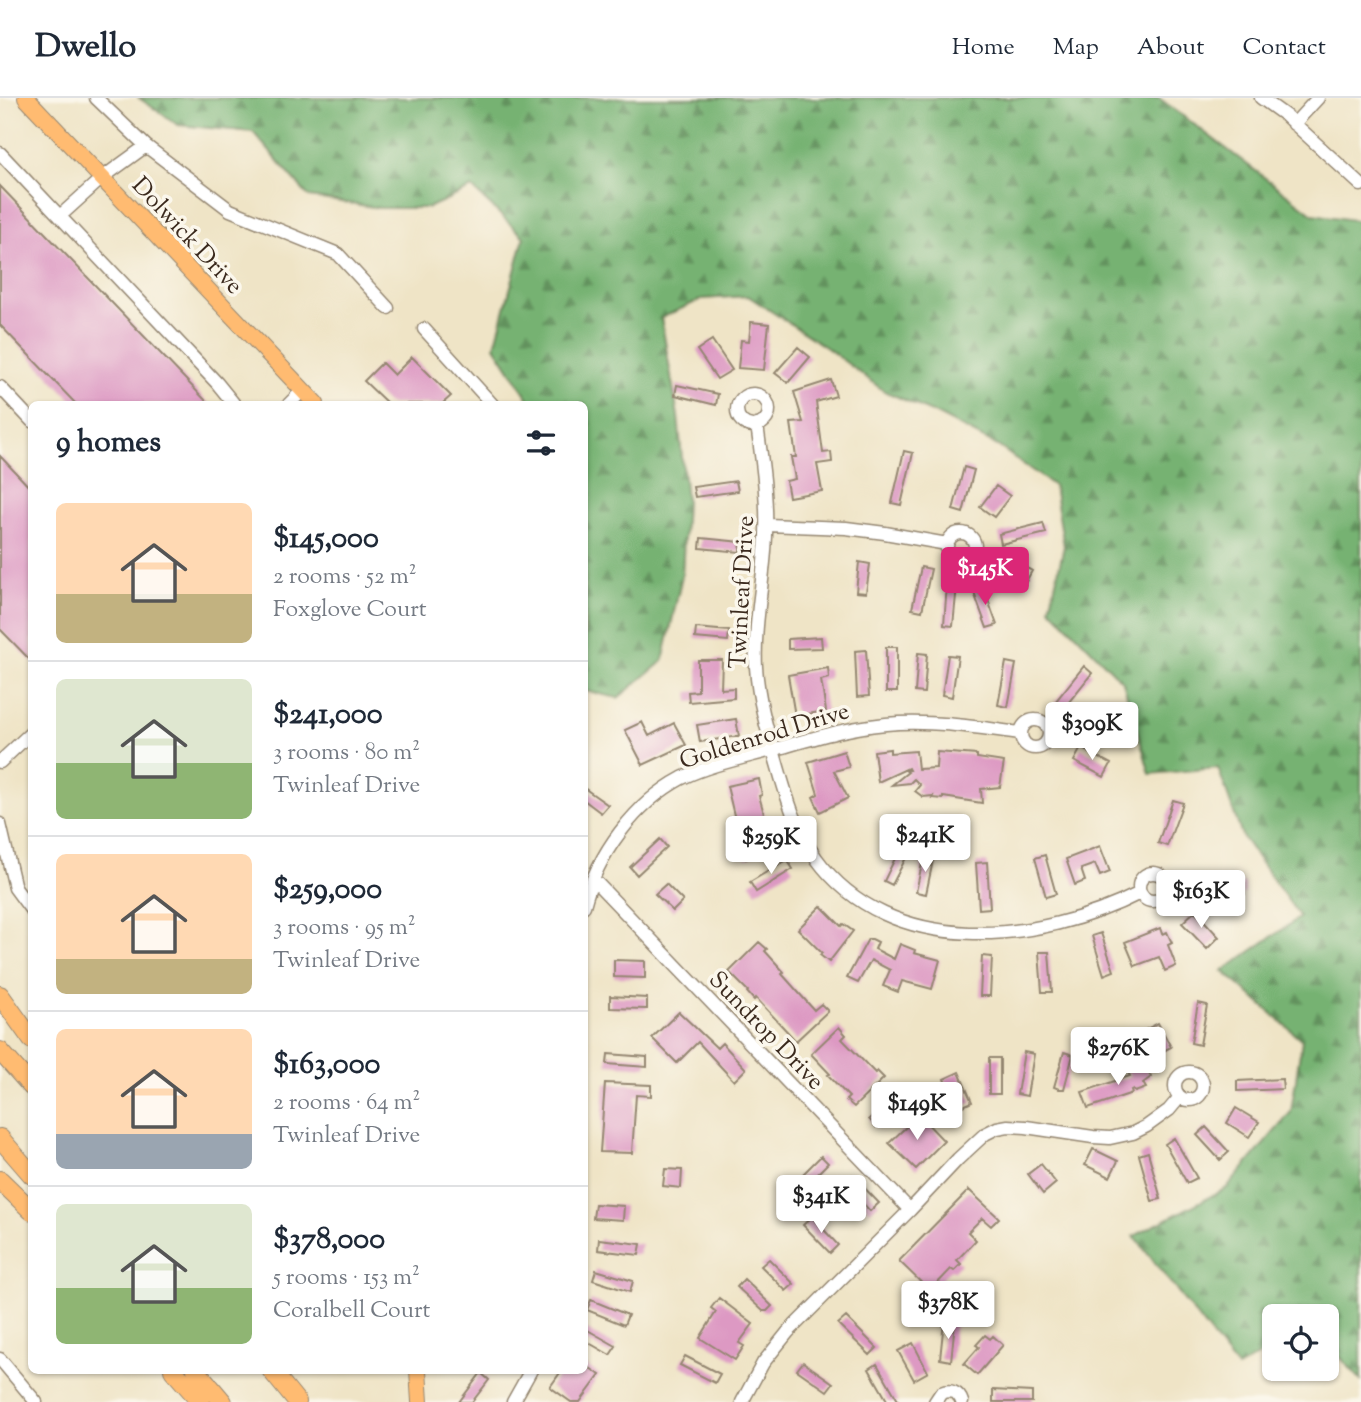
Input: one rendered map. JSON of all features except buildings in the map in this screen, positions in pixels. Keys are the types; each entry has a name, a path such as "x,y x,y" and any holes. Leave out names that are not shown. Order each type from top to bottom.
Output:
{"highway":[{"path":"0,995 28,1034"},
{"path":"0,1051 28,1082"},
{"path":"0,1138 28,1170"},
{"path":"0,1180 28,1207"},
{"path":"176,1374 201,1402"},
{"path":"199,1374 223,1402"},
{"path":"274,1374 298,1402"}],"main road":[{"name":"Dolwick Drive","path":"26,98 313,401"},
{"path":"418,1374 420,1402"}],"street":[{"path":"96,98 146,146 230,210 338,254 388,308"},
{"path":"1261,98 1361,185"},
{"path":"1294,124 1318,98"},
{"path":"60,216 102,178 146,146"},
{"path":"0,153 232,401"},
{"path":"424,329 489,401"},
{"path":"0,387 28,417"},
{"path":"292,401 303,390"},
{"name":"Twinleaf Drive","path":"757,425 765,481 767,525 757,617 758,691 773,750 798,828 816,857 846,890 867,905 906,923 953,932 1004,933 1025,930 1077,918 1140,893"},
{"path":"767,525 846,528 947,544"},
{"name":"Goldenrod Drive","path":"588,892 623,829 643,806 664,789 684,778 729,762 860,727 936,723 1021,733"},
{"path":"0,762 28,737"},
{"path":"0,824 15,888 28,906"},
{"name":"Sundrop Drive","path":"593,879 910,1210"},
{"path":"742,1402 763,1363 788,1332 985,1134 997,1128 1026,1126 1110,1138 1133,1133 1147,1126 1169,1110 1180,1097"},
{"path":"0,1359 36,1402"},
{"path":"513,1402 529,1374"},
{"path":"935,1402 941,1393 950,1391 958,1395 962,1402"}],"green space":[{"path":"139,98 1159,98 1313,214 1361,221 1361,1380 1339,1356 1339,1304 1262,1304 1262,1354 1237,1368 1134,1236 1227,1188 1291,1112 1302,1040 1223,971 1300,917 1243,838 1218,768 1150,774 1123,682 1050,608 1064,546 1054,486 998,446 884,391 827,348 748,296 702,299 661,318 678,416 686,500 682,576 663,661 618,698 588,692 588,401 530,401 495,346 524,237 472,188 428,208 380,208 309,197 253,132 178,125"}]}
